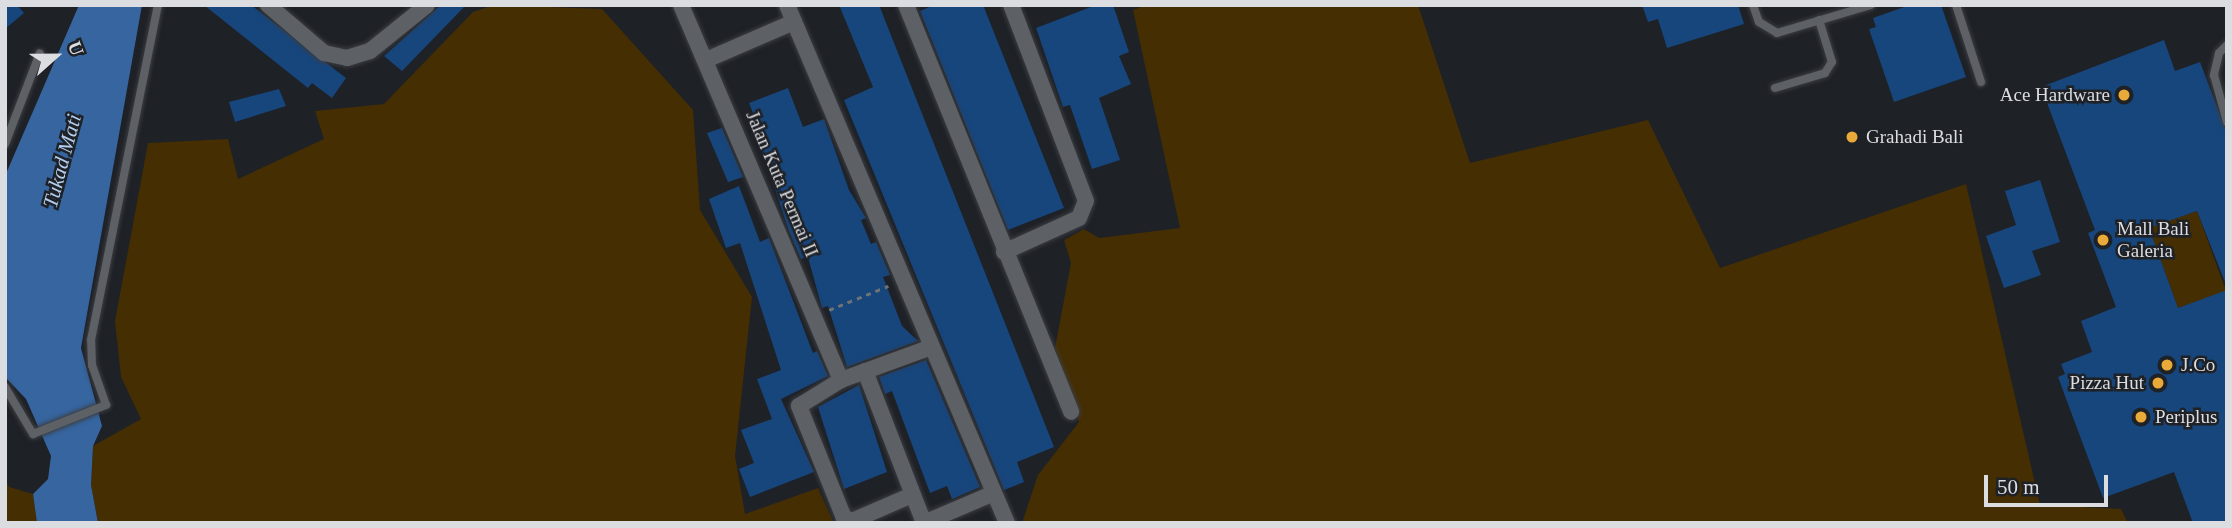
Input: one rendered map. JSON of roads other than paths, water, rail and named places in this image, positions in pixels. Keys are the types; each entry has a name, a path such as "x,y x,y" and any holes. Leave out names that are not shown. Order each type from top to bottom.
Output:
{"street":[{"path":"268,5 324,52 347,58 370,51 427,5"},
{"name":"Jalan Kuta Permai II","path":"681,5 841,380"},
{"path":"787,5 900,281 1007,523"},
{"path":"906,5 1071,412"},
{"path":"1004,252 1079,218 1086,201 1011,5"},
{"path":"706,60 794,22"},
{"path":"912,495 852,521 840,512 799,407 841,380 931,347"},
{"path":"865,371 924,523 994,493"}],"lane":[{"path":"5,387 24,411 32,433 103,408 91,340 158,5"},
{"path":"1753,5 1759,22 1777,33 1871,5"},
{"path":"1956,5 1981,82"},
{"path":"1775,88 1825,73 1832,62 1819,20"},
{"path":"2227,45 2219,52 2214,75 2227,122"},
{"path":"5,144 40,53"}],"water":[{"name":"Tukad Mati","path":"79,5 142,5 81,348 102,426 93,446 91,485 98,523 37,523 33,494 48,479 51,456 26,399 5,377 5,176"}],"place":[{"name":"Ace Hardware","path":"2124,95"},
{"name":"Grahadi Bali","path":"1852,137"},
{"name":"Mall Bali Galeria","path":"2103,240"},
{"name":"J.Co","path":"2167,365"},
{"name":"Pizza Hut","path":"2158,383"},
{"name":"Periplus","path":"2141,417"}]}
